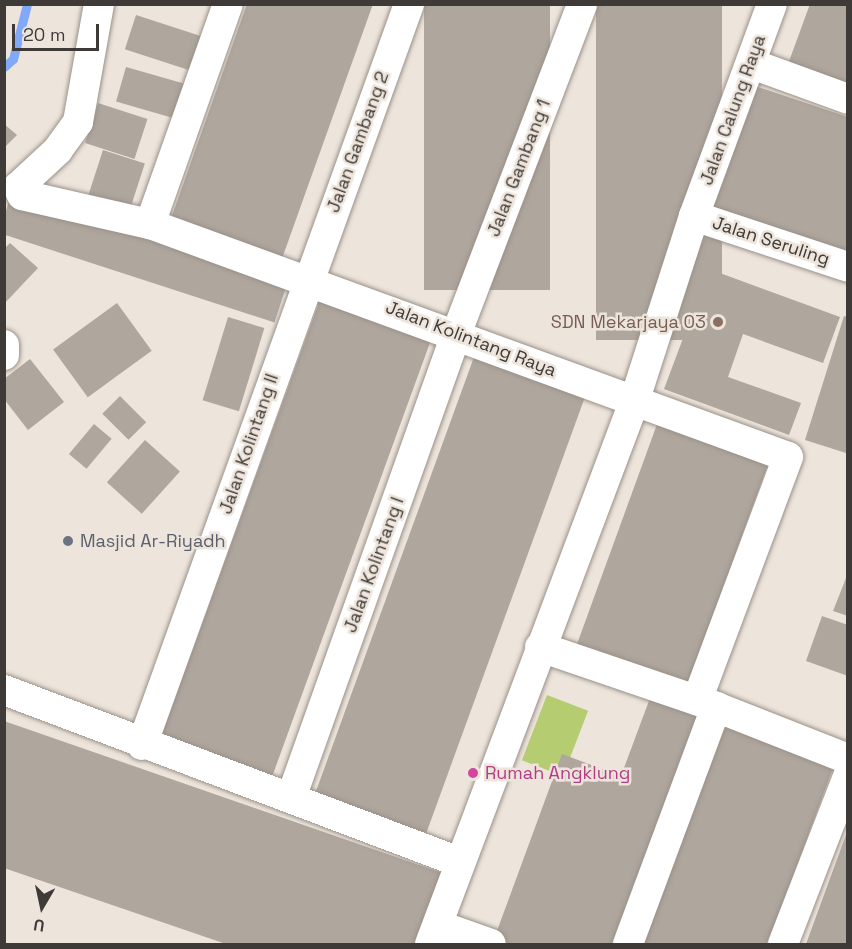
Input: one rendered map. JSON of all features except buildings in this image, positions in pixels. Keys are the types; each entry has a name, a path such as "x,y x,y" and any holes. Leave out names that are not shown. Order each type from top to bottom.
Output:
{"street":[{"name":"Jalan Kolintang Raya","path":"99,4 78,122 18,191 150,224 457,332 634,402 788,457 706,703"},
{"path":"150,224 228,4"},
{"name":"Jalan Gambang 2","path":"307,279 409,4"},
{"name":"Jalan Gambang 1","path":"457,332 582,4"},
{"name":"Jalan Calung Raya","path":"434,935 459,862 634,402 694,216 752,64 772,4"},
{"path":"752,64 848,99"},
{"name":"Jalan Seruling","path":"694,216 848,267"},
{"name":"Jalan Kolintang II","path":"142,745 307,279"},
{"name":"Jalan Kolintang I","path":"291,798 457,332"},
{"path":"4,345 5,355"},
{"path":"540,647 706,703 848,759"},
{"path":"4,690 142,745 291,798 459,862"},
{"path":"628,945 706,703"},
{"path":"783,945 848,776"},
{"path":"434,935 491,945"}],"green space":[{"path":"547,695 588,711 563,776 522,760"}],"waterway":[{"path":"4,67 13,59 27,4"}],"place":[{"name":"SDN Mekarjaya 03","path":"718,322"},
{"name":"Masjid Ar-Riyadh","path":"68,541"},
{"name":"Rumah Angklung","path":"473,773"}]}
